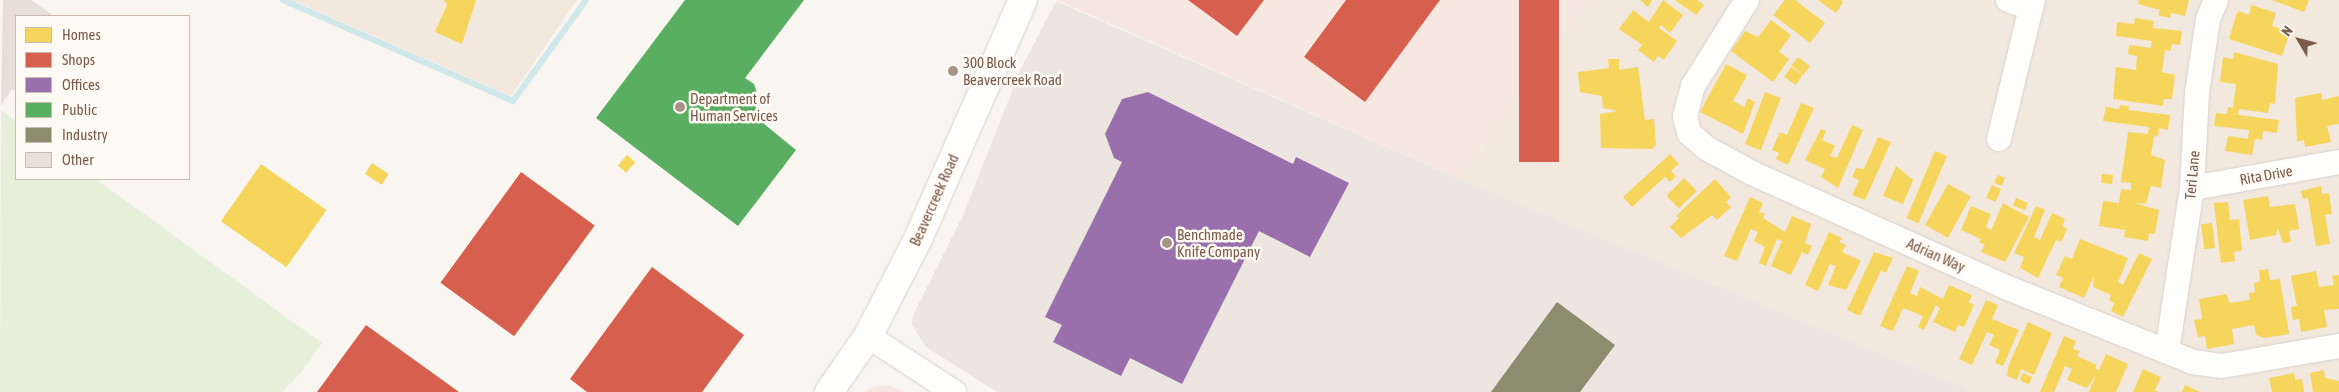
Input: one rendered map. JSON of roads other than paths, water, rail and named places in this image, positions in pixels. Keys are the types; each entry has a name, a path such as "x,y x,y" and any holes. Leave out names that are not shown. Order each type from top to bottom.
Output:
{"main road":[{"name":"Beavercreek Road","path":"829,392 868,336 943,186 986,76 1023,0"}],"street":[{"name":"Adrian Way","path":"1747,0 1693,86 1685,116 1689,133 1706,148 1761,178 2003,286 2193,362 2222,366 2339,346"},
{"path":"1999,139 2032,4 2008,0"},
{"name":"Teri Lane","path":"2167,351 2192,188 2197,94 2208,18 2216,0"},
{"name":"Rita Drive","path":"2192,188 2339,162"},
{"path":"868,336 954,392"}],"waterway":[{"path":"283,0 513,101 586,0"}],"place":[{"name":"300 Block Beavercreek Road","path":"953,71"},
{"name":"Department of Human Services","path":"680,107"},
{"name":"Benchmade Knife Company","path":"1167,243"}]}
